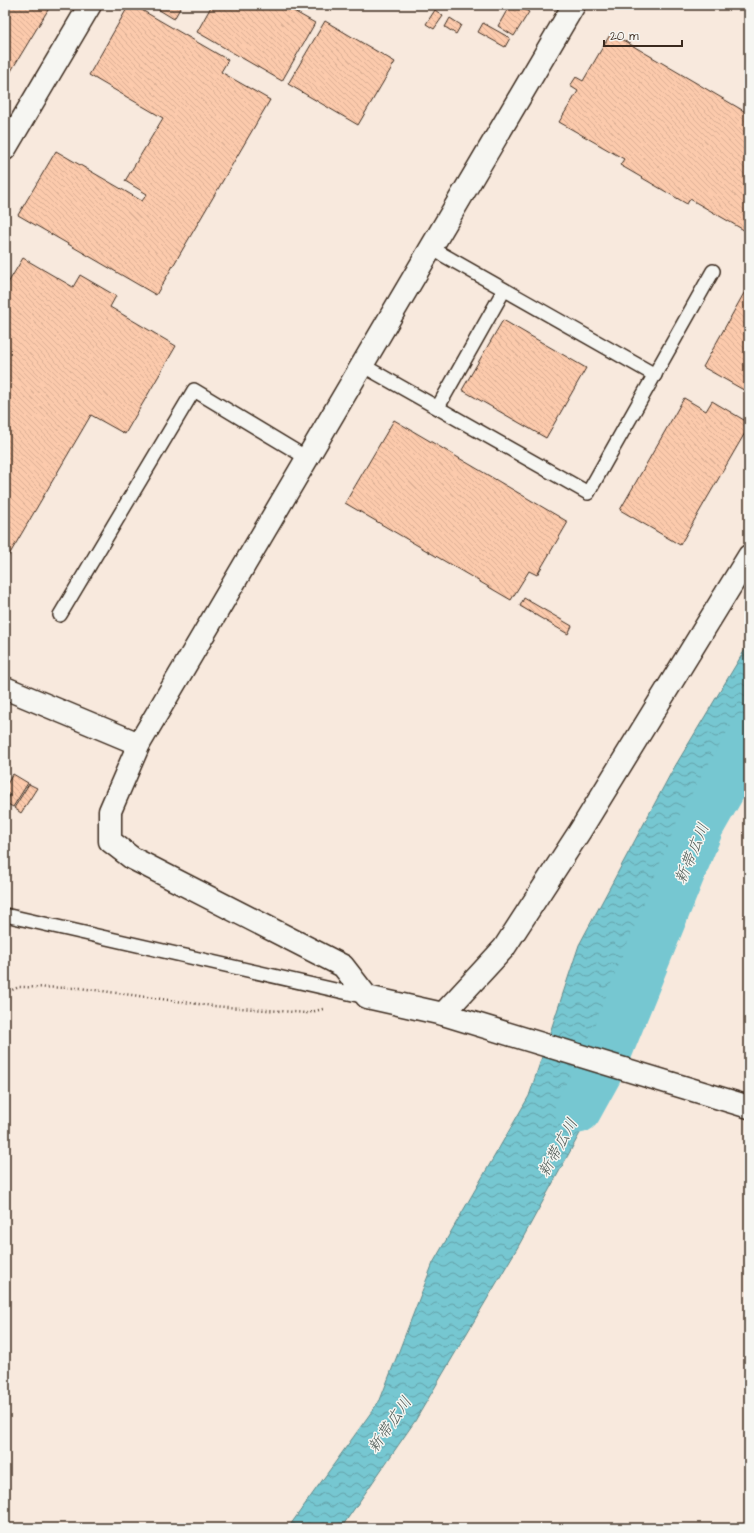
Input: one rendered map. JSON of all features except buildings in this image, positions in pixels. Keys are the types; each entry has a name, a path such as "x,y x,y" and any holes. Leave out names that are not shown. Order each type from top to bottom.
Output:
{"street":[{"path":"5,149 90,5"},
{"path":"574,5 139,744 110,811 110,841 132,858 343,966 367,997 443,1014 749,1107"},
{"path":"443,1014 504,948 580,831 749,556"},
{"path":"5,688 139,744"}],"lane":[{"path":"431,248 655,375"},
{"path":"362,365 588,493 714,271"},
{"path":"438,407 504,290"},
{"path":"60,615 194,390 307,458"},
{"path":"5,915 367,997"}],"path":[{"path":"5,993 19,987 80,988 213,1006 307,1013 330,1007"}],"water":[{"path":"749,643 749,766 724,811 635,948 591,1113 519,1245 415,1421 341,1528 288,1528 380,1400 433,1263 529,1096 579,945 671,773"}],"waterway":[{"name":"新帯広川","path":"578,1110 605,1061 701,825 749,741"}]}
